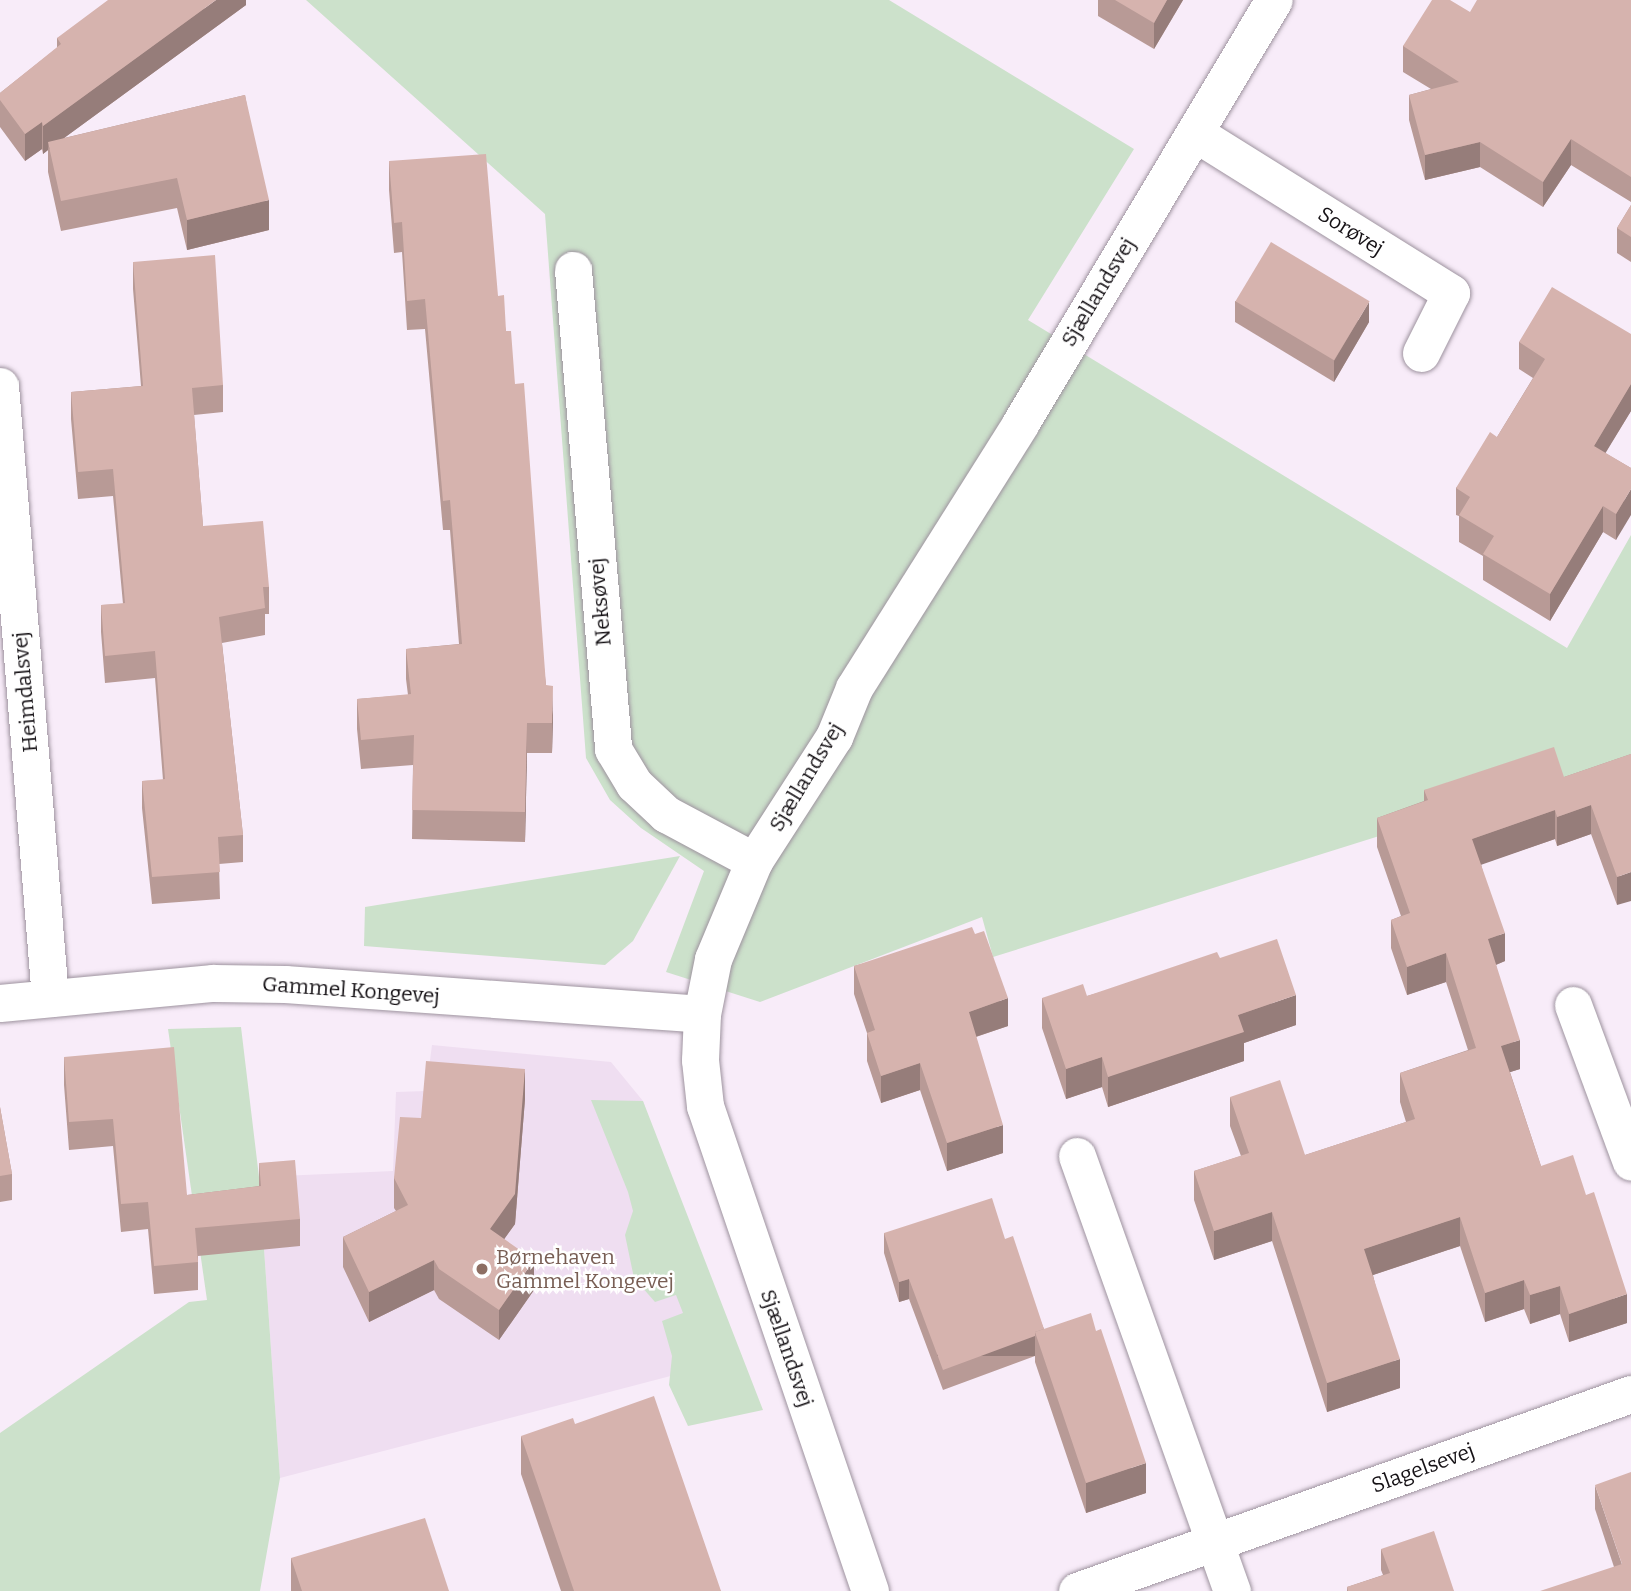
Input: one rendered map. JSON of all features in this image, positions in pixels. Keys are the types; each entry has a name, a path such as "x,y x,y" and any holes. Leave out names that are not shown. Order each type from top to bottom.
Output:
{"street":[{"name":"Sjællandsvej","path":"870,1591 705,1106 700,1060 702,1014 713,959 754,861 834,737 854,688 1274,0"},
{"name":"Sorøvej","path":"1195,133 1451,293 1421,353"},
{"name":"Neksøvej","path":"573,270 613,749 634,784 666,814 754,861"},
{"name":"Heimdalsvej","path":"0,386 50,998"},
{"name":"Gammel Kongevej","path":"0,1003 213,983 285,984 702,1014"},
{"path":"1573,1005 1631,1162"},
{"path":"1077,1156 1232,1591"},
{"name":"Slagelsevej","path":"1077,1591 1631,1394"}],"shaded area":[{"name":"Børnehaven Gammel Kongevej","path":"432,1045 611,1062 643,1101 728,1361 280,1478 259,1177 393,1171 396,1092 426,1091"}],"green space":[{"path":"306,0 889,0 1134,149 1028,320 1567,648 1631,535 1631,757 993,957 982,917 760,1002 666,972 704,871 641,828 610,800 586,758 545,214"},
{"path":"680,856 633,941 605,965 364,946 365,907"},
{"path":"241,1027 259,1177 280,1478 260,1591 0,1591 0,1433 189,1302 207,1300 168,1029"},
{"path":"591,1100 643,1101 763,1410 688,1426 669,1385 672,1356 662,1321 683,1313 676,1295 655,1302 634,1278 625,1235 633,1211"}],"building":[{"path":"108,0 216,0 43,126 42,122 25,134 0,100 0,93 61,44 57,38"},
{"path":"1115,0 1167,0 1154,23"},
{"path":"1432,0 1450,0 1470,12 1477,0 1631,0 1631,177 1571,139 1543,182 1480,142 1425,155 1409,95 1459,82 1403,46"},
{"path":"245,95 269,200 187,220 177,178 61,201 48,142"},
{"path":"486,154 498,296 504,295 506,331 511,331 515,384 524,383 546,685 553,686 552,723 527,723 525,812 412,810 414,735 361,740 357,699 411,694 406,649 462,644 450,500 443,501 425,299 407,301 402,222 394,223 389,161"},
{"path":"1631,205 1631,237 1617,228"},
{"path":"1271,242 1370,301 1334,360 1235,301"},
{"path":"215,255 223,385 192,388 203,526 263,521 269,587 263,587 265,608 219,617 243,835 218,837 220,872 152,877 142,781 165,779 155,651 105,656 101,605 125,603 113,469 78,472 71,392 143,386 133,262"},
{"path":"1552,287 1631,334 1631,384 1594,446 1631,468 1631,489 1616,514 1603,506 1550,594 1483,554 1494,536 1459,515 1470,497 1456,488 1490,432 1497,437 1545,359 1519,342"},
{"path":"1554,747 1564,777 1631,754 1631,872 1617,877 1591,805 1557,817 1555,810 1472,839 1505,933 1488,939 1520,1040 1501,1046 1541,1166 1573,1155 1586,1195 1594,1192 1627,1294 1569,1314 1560,1286 1530,1295 1524,1280 1485,1293 1460,1217 1364,1249 1400,1359 1327,1383 1272,1212 1214,1231 1194,1171 1249,1153 1230,1097 1280,1080 1305,1155 1415,1119 1400,1073 1476,1048 1446,953 1407,967 1391,920 1410,913 1377,818 1428,800 1424,790"},
{"path":"972,927 975,934 984,931 1008,998 969,1012 1003,1125 947,1143 920,1063 881,1076 867,1033 875,1030 854,966"},
{"path":"1277,939 1296,995 1238,1015 1244,1032 1108,1077 1102,1057 1066,1069 1042,998 1083,984 1087,996 1217,952 1220,958"},
{"path":"174,1047 187,1195 261,1186 259,1163 295,1160 300,1219 195,1228 198,1262 154,1266 148,1202 121,1204 113,1119 69,1122 64,1057"},
{"path":"426,1061 525,1069 515,1194 490,1229 534,1260 499,1310 439,1269 434,1260 369,1292 343,1237 408,1205 394,1178 400,1117 421,1118"},
{"path":"0,1107 12,1174 0,1176"},
{"path":"992,1198 1005,1239 1013,1236 1044,1329 1035,1332 1035,1336 943,1370 909,1279 899,1282 884,1233"},
{"path":"1091,1313 1096,1331 1101,1329 1146,1463 1086,1483 1035,1332"},
{"path":"654,1396 721,1591 574,1591 521,1436 573,1418 575,1424"},
{"path":"1631,1472 1631,1591 1540,1591 1622,1564 1595,1485"},
{"path":"425,1518 449,1591 302,1591 291,1558"},
{"path":"1434,1531 1454,1591 1348,1591 1347,1587 1390,1573 1381,1549"}],"place":[{"name":"Børnehaven Gammel Kongevej","path":"482,1269"}]}
